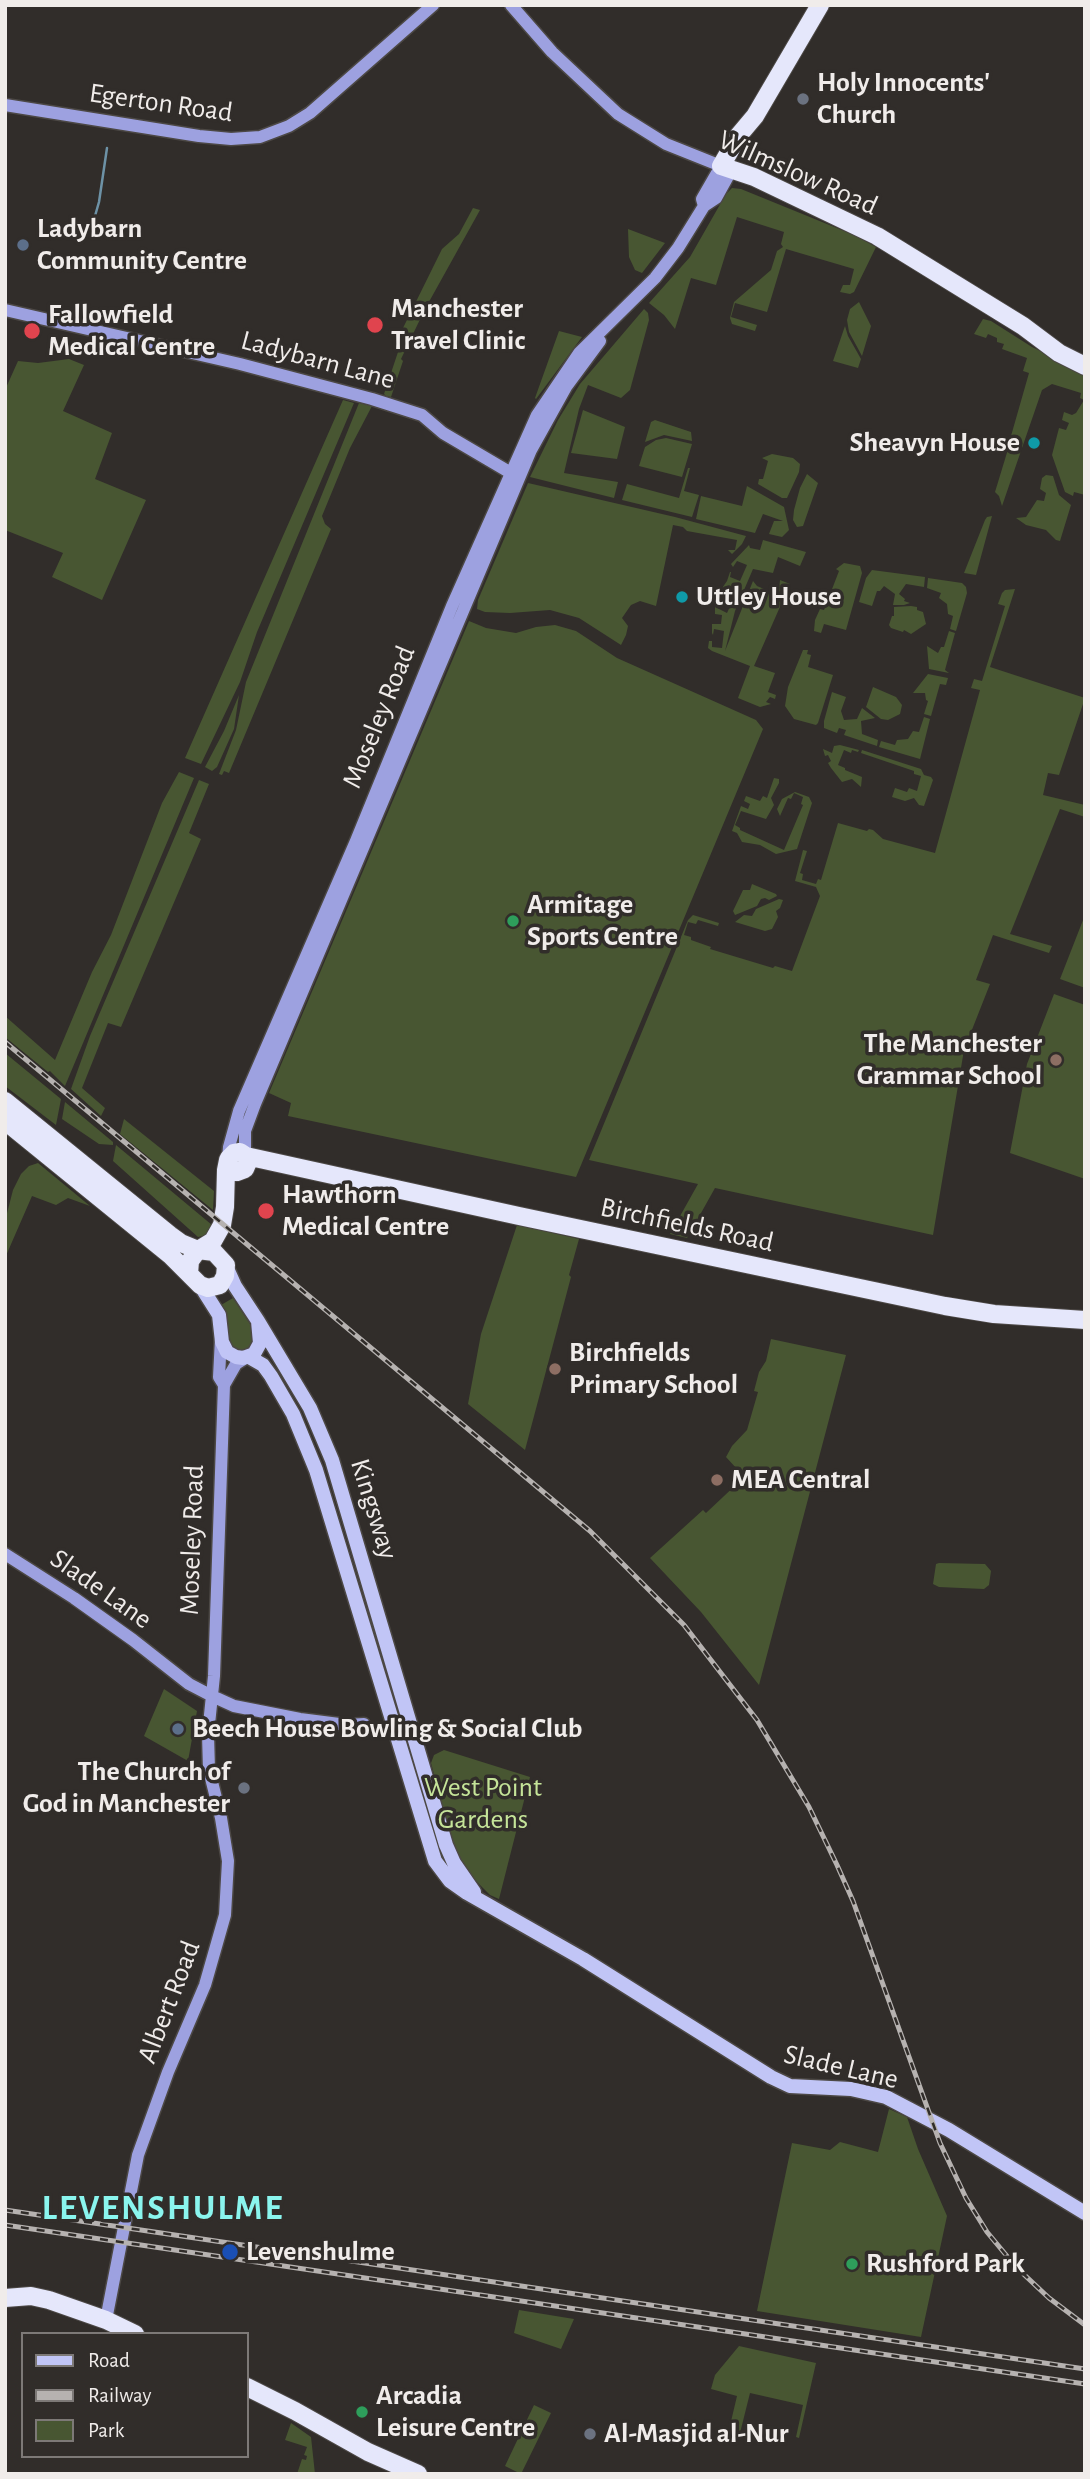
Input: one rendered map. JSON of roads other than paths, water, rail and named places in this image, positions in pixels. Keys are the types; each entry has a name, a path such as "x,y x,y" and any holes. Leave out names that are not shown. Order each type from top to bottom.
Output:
{"highway":[{"path":"726,168 746,141 754,116 820,5"},
{"name":"Wilmslow Road","path":"726,168 877,236 1023,326 1059,353 1085,366"},
{"name":"Kingsway","path":"5,1101 43,1138 170,1235 187,1246 199,1249"},
{"name":"Kingsway","path":"5,1121 43,1138 54,1161 137,1227 194,1279"},
{"name":"Birchfields Road","path":"239,1162 281,1164 945,1306 994,1314 1085,1320"},
{"name":"Moseley Road","path":"199,1249 216,1236 239,1162"},
{"path":"224,1212 226,1266 220,1285 208,1288 194,1279 190,1261 199,1249 214,1252 226,1266"},
{"path":"5,2298 31,2296 49,2300 106,2320 131,2332"},
{"path":"248,2388 368,2452 418,2474"}],"main road":[{"name":"Egerton Road","path":"5,105 199,136 231,139 260,137 289,126 310,113 433,5"},
{"name":"Wilmslow Road","path":"511,5 552,52 618,114 666,144 726,168"},
{"name":"Moseley Road","path":"239,1162 229,1147 239,1111 366,817 452,606 515,476 566,387 618,316 655,278 678,248 704,206 702,200 726,168"},
{"name":"Ladybarn Lane","path":"5,310 240,363 352,392 422,415 443,433 515,476"},
{"name":"Kingsway","path":"226,1266 235,1286 304,1398 332,1460 411,1726"},
{"name":"Kingsway","path":"194,1279 219,1315 221,1333 229,1354 248,1357 263,1365 293,1414 315,1468 439,1868"},
{"path":"224,1385 236,1364 254,1354 260,1343 258,1321"},
{"name":"Moseley Road","path":"212,1696 224,1385 219,1377 221,1333"},
{"name":"Slade Lane","path":"5,1554 74,1598 189,1684 212,1696 234,1706 300,1719 347,1725 364,1724"},
{"name":"Albert Road","path":"106,2320 138,2155 168,2072 205,1985 225,1915 227,1850 209,1770 208,1726 212,1696"},
{"name":"Slade Lane","path":"411,1726 446,1845 456,1868 481,1899"},
{"path":"439,1868 447,1861 446,1845"},
{"name":"Slade Lane","path":"439,1868 450,1881 583,1959 779,2081 801,2087 851,2089 886,2097 949,2130 1085,2213"}],"waterway":[{"path":"95,216 107,148"},
{"path":"76,240 87,231 91,223"}],"railway":[{"path":"5,1042 590,1531 684,1625 757,1720 809,1807 853,1901 940,2143 966,2198 987,2232 1016,2267 1049,2298 1085,2325"},
{"path":"5,2210 1085,2369"},
{"path":"5,2225 1085,2384"}],"place":[{"name":"Holy Innocents' Church","path":"803,99"},
{"name":"Ladybarn Community Centre","path":"23,245"},
{"name":"Manchester Travel Clinic","path":"375,325"},
{"name":"Fallowfield Medical Centre","path":"32,331"},
{"name":"Sheavyn House","path":"1034,443"},
{"name":"Uttley House","path":"682,597"},
{"name":"Armitage Sports Centre","path":"513,921"},
{"name":"The Manchester Grammar School","path":"1056,1060"},
{"name":"Hawthorn Medical Centre","path":"266,1211"},
{"name":"Birchfields Primary School","path":"555,1369"},
{"name":"MEA Central","path":"717,1480"},
{"name":"Beech House Bowling & Social Club","path":"178,1729"},
{"name":"The Church of God in Manchester","path":"244,1788"},
{"name":"Levenshulme","path":"230,2252"},
{"name":"Rushford Park","path":"852,2264"},
{"name":"Arcadia Leisure Centre","path":"362,2412"},
{"name":"Al-Masjid al-Nur","path":"590,2434"}],"district":[{"name":"LEVENSHULME","path":"163,2208"}],"park label":[{"name":"West Point Gardens","path":"483,1804"}]}
